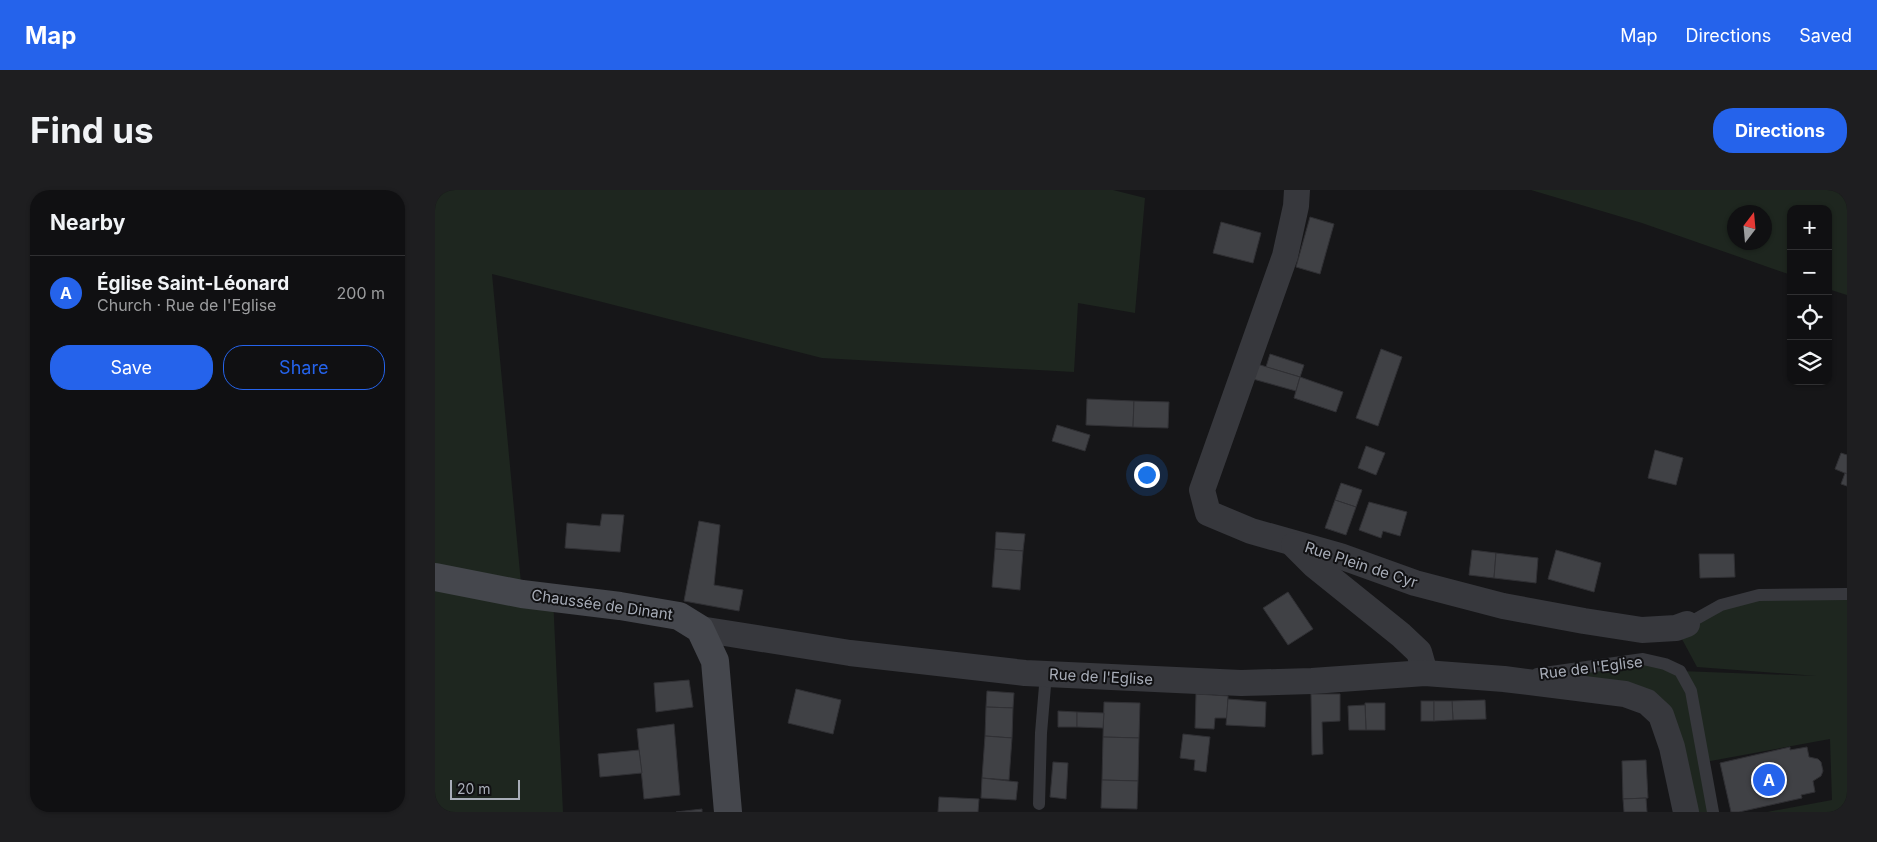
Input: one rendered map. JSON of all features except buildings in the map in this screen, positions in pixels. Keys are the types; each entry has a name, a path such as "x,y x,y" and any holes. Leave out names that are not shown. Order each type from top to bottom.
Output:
{"main road":[{"name":"Chaussée de Dinant","path":"435,577 522,594 611,604 679,616 700,629"},
{"path":"700,629 715,661 728,812"}],"street":[{"name":"Rue Plein de Cyr","path":"1297,190 1296,206 1285,256 1202,490 1208,513 1251,530 1340,556 1415,583 1503,606 1642,630 1675,628 1687,624"},
{"path":"1292,543 1314,566 1419,652 1425,673"},
{"name":"Rue de l'Eglise","path":"700,629 850,653 956,666 1046,674 1241,683 1312,681 1425,673 1504,679 1625,694 1647,702 1661,715 1672,747 1685,812"}],"lane":[{"name":"Rue Plein de Cyr","path":"1687,624 1721,605 1759,595 1847,594"},
{"name":"Rue de l'Eglise","path":"1504,679 1643,659 1665,664 1680,671 1691,691 1713,812"},
{"path":"1039,804 1041,733 1046,674"}],"shaded area":[{"path":"435,190 1113,190 1145,198 1135,313 1078,303 1074,372 822,358 492,274 522,594 553,597 563,812 435,812"},
{"path":"1531,190 1847,190 1847,295 1832,290 1832,205 1787,205 1787,274 1642,223"},
{"path":"1847,594 1847,812 1767,812 1832,800 1830,739 1705,762 1713,812 1686,812 1661,715 1504,679 1643,659 1680,671 1817,676 1697,667 1676,628 1759,595"}],"place":[{"name":"Église Saint-Léonard","path":"1769,780"}]}
